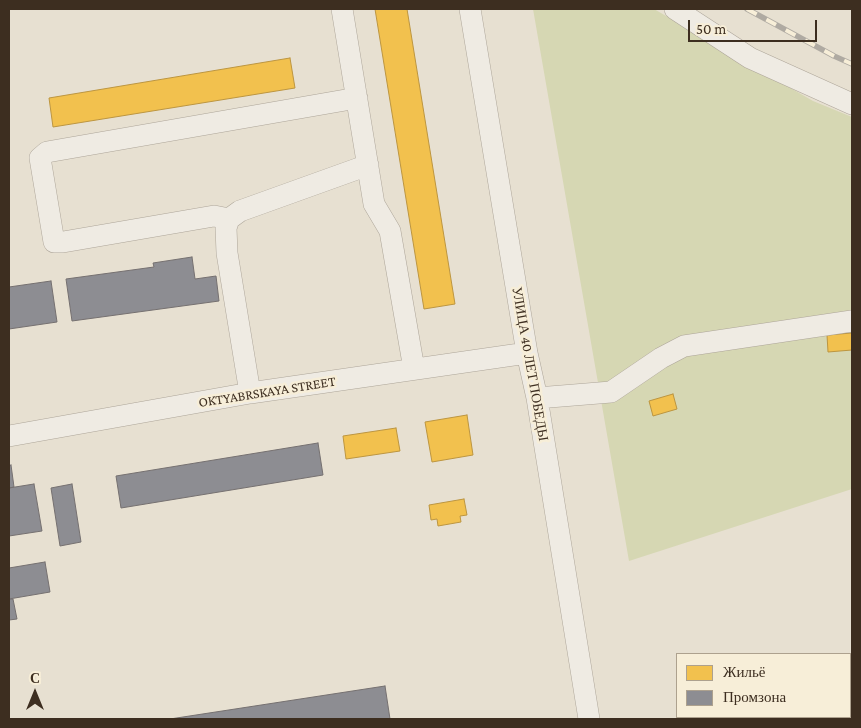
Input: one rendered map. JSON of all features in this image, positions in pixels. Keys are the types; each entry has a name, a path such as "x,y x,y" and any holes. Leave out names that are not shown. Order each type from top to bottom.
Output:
{"street":[{"path":"342,9 374,204 390,230 414,369"},
{"name":"УЛИЦА 40 ЛЕТ ПОБЕДЫ","path":"470,9 590,719"},
{"path":"675,9 750,58 852,104"},
{"path":"230,219 214,216 54,242 40,158 47,152 357,98"},
{"path":"250,393 227,253 226,228 230,219 240,211 368,165"},
{"path":"537,398 611,392 661,358 684,346 708,341 852,322"},
{"name":"OKTYABRSKAYA STREET","path":"9,436 250,393 527,353"}],"green space":[{"path":"533,9 654,9 813,101 852,117 852,489 629,561"}],"building: Жильё":[{"path":"375,9 407,9 455,304 424,309"},
{"path":"290,58 295,88 53,127 49,98"},
{"path":"852,333 852,350 828,352 827,335"},
{"path":"673,394 677,409 653,416 649,401"},
{"path":"467,415 473,455 432,462 425,422"},
{"path":"396,428 400,451 346,459 343,436"},
{"path":"464,499 467,515 460,516 461,522 438,526 437,519 431,520 429,505"}],"building: Промзона":[{"path":"192,257 195,279 216,276 219,301 72,321 66,279 154,267 153,263"},
{"path":"51,281 57,322 9,329 9,287"},
{"path":"318,443 323,475 121,508 116,476"},
{"path":"11,465 14,487 9,488 9,466"},
{"path":"34,484 42,531 9,536 9,488"},
{"path":"72,484 81,542 60,546 51,488"},
{"path":"45,562 50,592 9,599 9,568"},
{"path":"9,599 13,599 17,619 9,620"},
{"path":"385,686 390,719 170,719"}],"railway":[{"path":"747,9 852,64"}]}
